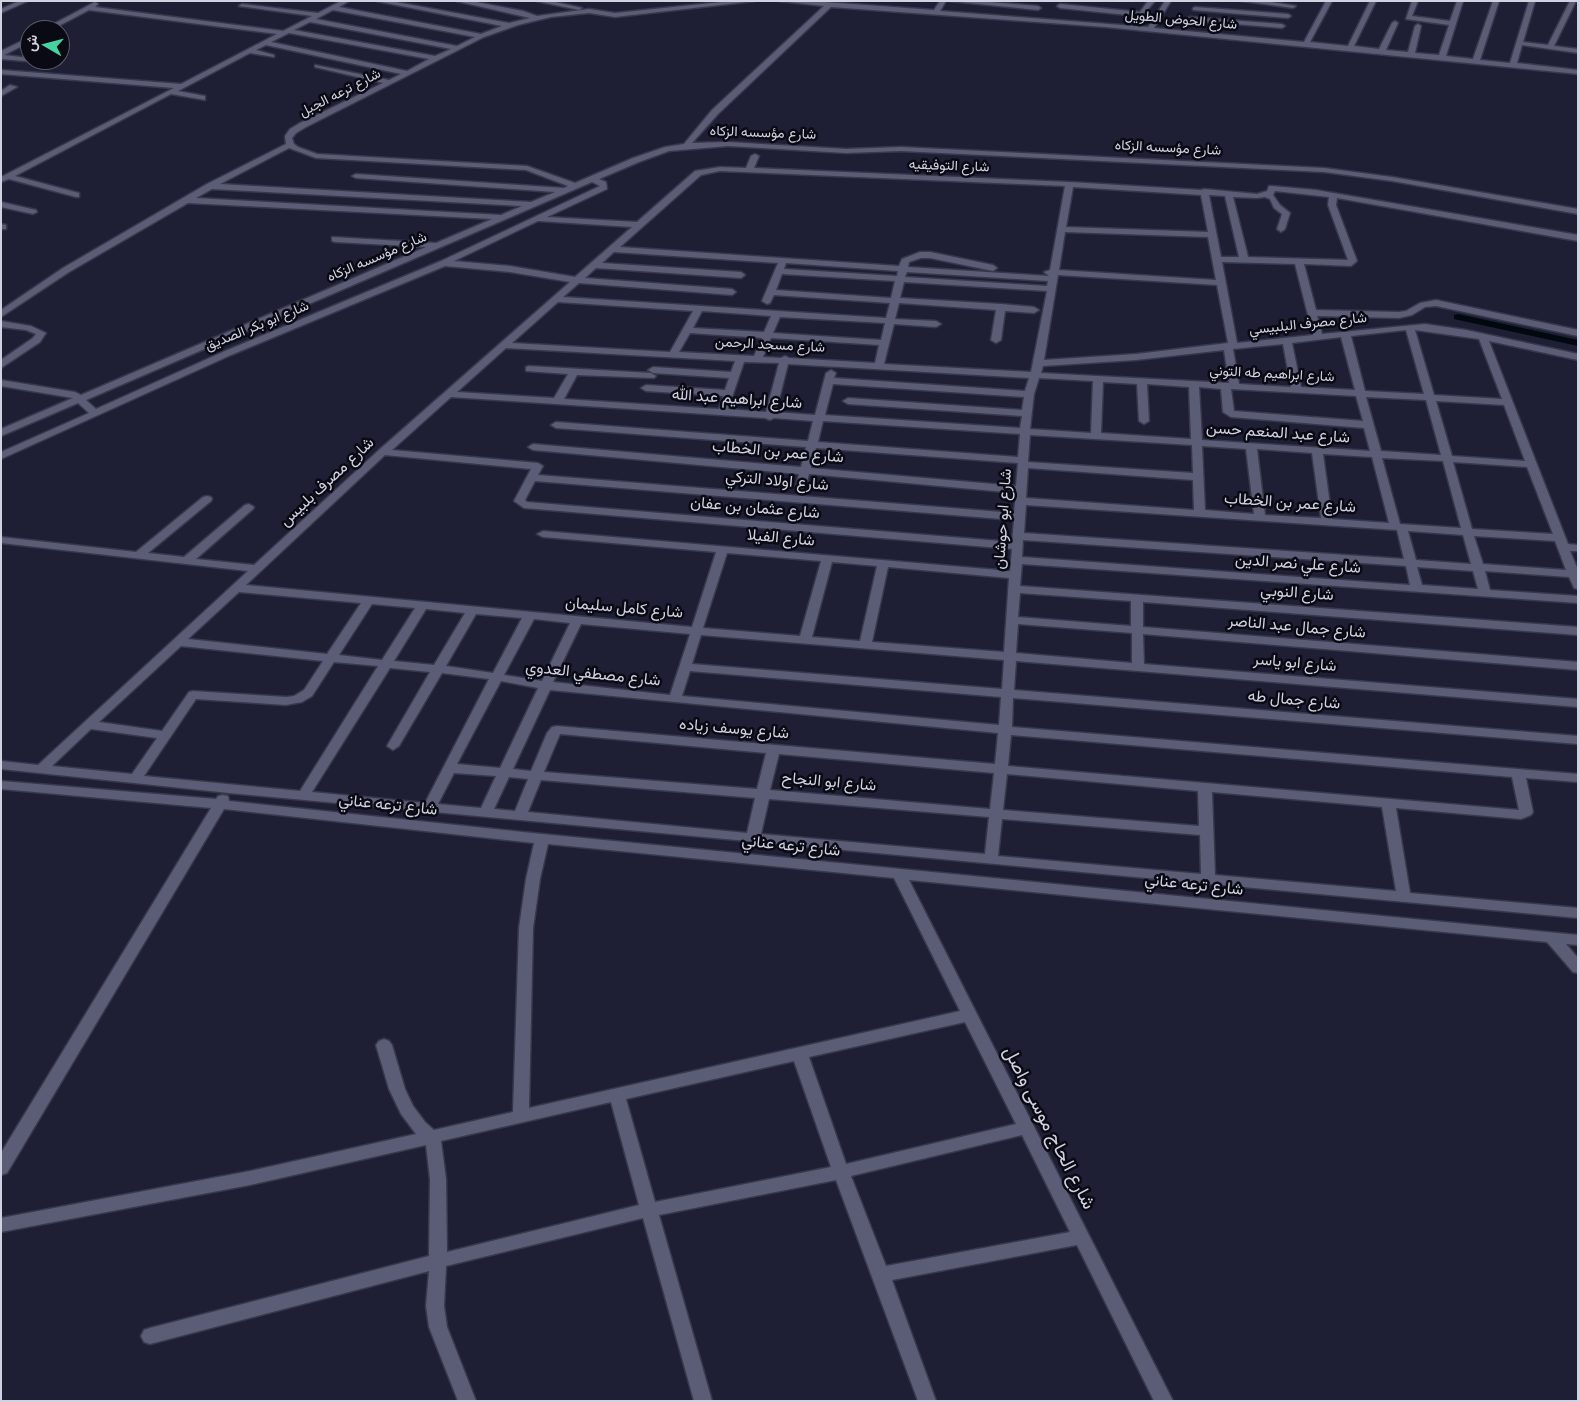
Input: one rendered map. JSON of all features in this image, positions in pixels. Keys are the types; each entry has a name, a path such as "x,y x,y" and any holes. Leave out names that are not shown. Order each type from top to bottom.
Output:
{"street":[{"path":"1,11 25,1"},
{"path":"66,20 101,1"},
{"path":"8,176 346,1"},
{"path":"379,1 507,25"},
{"path":"350,43 426,1"},
{"path":"459,1 533,17 558,4 578,1"},
{"path":"539,1 597,11"},
{"name":"شارع ترعه الجبل","path":"290,145 288,138 293,131 507,25 533,17 687,1"},
{"name":"شارع ترعه الجبل","path":"597,11 615,15 752,1"},
{"name":"شارع الحوض الطويل","path":"782,1 1130,28 1382,51 1578,72"},
{"path":"936,12 943,1"},
{"path":"952,1 1038,5 1037,20"},
{"path":"1130,28 1152,1"},
{"path":"1149,30 1168,1"},
{"path":"1180,33 1201,1"},
{"path":"1245,1 1294,3 1275,41"},
{"path":"1306,44 1329,1"},
{"path":"1350,48 1373,1"},
{"path":"1415,1 1409,18 1453,23"},
{"path":"1442,57 1460,1"},
{"path":"1476,61 1496,1"},
{"path":"1513,64 1532,1"},
{"path":"1550,47 1574,1"},
{"path":"1056,22 1061,4 1090,5 1141,14"},
{"path":"686,146 715,112 829,5"},
{"path":"242,6 319,15"},
{"path":"89,8 286,32 438,59"},
{"path":"332,8 482,36"},
{"path":"1105,26 1115,9"},
{"path":"1196,9 1288,16"},
{"path":"1190,19 1282,26"},
{"path":"310,20 458,48"},
{"path":"1213,36 1222,21"},
{"path":"1382,51 1395,23"},
{"path":"1411,54 1418,26"},
{"path":"1519,42 1578,51"},
{"path":"264,43 408,73"},
{"path":"1,56 20,44"},
{"path":"249,51 272,56"},
{"path":"1,56 20,58"},
{"path":"317,66 390,82"},
{"path":"1,72 181,86"},
{"path":"1,86 13,87 1,94"},
{"path":"170,92 202,98"},
{"name":"شارع مؤسسه الزكاه","path":"1,433 420,254 531,204 652,154 686,146 728,144 846,151 892,149 1270,180 1369,175 1578,212"},
{"path":"1,314 66,270 185,200 290,145 295,149 316,156 527,168 575,186"},
{"path":"749,170 756,156"},
{"name":"شارع التوفيقيه","path":"639,224 698,173 712,169 1069,184 1228,193 1270,180"},
{"path":"1,170 8,176 76,195"},
{"path":"356,176 565,190"},
{"name":"شارع ابو بكر الصديق","path":"1,456 228,353 444,262 603,188 604,185 589,180"},
{"path":"1281,229 1286,213 1277,206 1273,198 1270,180 1333,196 1578,238"},
{"name":"شارع ابو حوشان","path":"991,860 1002,770 1029,394 1037,368 1069,184"},
{"path":"210,186 531,204"},
{"path":"1204,191 1230,346 1228,411 1230,414 1369,425"},
{"path":"1228,193 1244,260"},
{"path":"1216,259 1351,263 1353,261 1332,205 1333,196"},
{"path":"185,200 504,217"},
{"path":"1,204 33,212"},
{"path":"536,218 639,224"},
{"name":"شارع مصرف بلبيس","path":"42,769 383,452 639,224"},
{"path":"1062,229 1212,235"},
{"path":"335,239 439,245"},
{"path":"611,249 1053,280"},
{"path":"420,254 444,262 510,269 576,280 732,292"},
{"path":"879,365 902,269 906,261 911,258 930,255 1053,280"},
{"path":"721,310 750,259"},
{"path":"784,261 769,297 894,300 1034,310"},
{"path":"1299,262 1318,336"},
{"path":"593,265 741,275"},
{"path":"779,271 900,279 1220,282"},
{"path":"555,299 936,324"},
{"name":"شارع مصرف البلبيسي","path":"1313,313 1399,314 1409,312 1423,305 1444,304 1578,334"},
{"path":"996,340 1002,307"},
{"path":"674,353 699,308"},
{"path":"758,358 777,313"},
{"path":"1,324 28,328 41,333 37,340 1,365"},
{"path":"1410,327 1485,593"},
{"name":"شارع مصرف البلبيسي","path":"1037,368 1410,327 1444,329 1578,357"},
{"path":"687,330 884,343"},
{"path":"1345,333 1377,454 1417,588"},
{"path":"1483,337 1576,582"},
{"path":"1288,340 1297,390"},
{"name":"شارع مسجد الرحمن","path":"504,344 785,359 1017,375 1037,368"},
{"path":"638,407 661,353"},
{"path":"722,413 741,357"},
{"path":"770,416 785,359"},
{"path":"801,486 834,362"},
{"name":"شارع ابراهيم طه التوني","path":"1037,368 1098,378 1507,402"},
{"path":"529,369 574,372 735,375"},
{"path":"557,402 574,372"},
{"path":"1096,437 1098,378"},
{"path":"1142,380 1144,421"},
{"path":"829,381 1029,394"},
{"path":"843,421 852,382"},
{"path":"1194,383 1200,513"},
{"path":"1,384 75,395 95,413"},
{"path":"646,388 729,393"},
{"name":"شارع ابراهيم عبد الله","path":"448,394 819,420 1025,432"},
{"path":"848,402 1027,413"},
{"path":"1,423 18,425"},
{"path":"556,425 812,444 1198,477"},
{"name":"شارع عبد المنعم حسن","path":"1025,432 1530,464"},
{"name":"شارع عمر بن الخطاب","path":"533,446 805,471 1200,513 1468,532 1560,542 1578,548"},
{"path":"1251,446 1260,517"},
{"path":"1317,451 1327,522"},
{"path":"383,452 538,466 533,478"},
{"name":"شارع اولاد التركي","path":"533,478 1019,517"},
{"name":"شارع عثمان بن عفان","path":"533,478 520,499 521,504 1018,541"},
{"path":"138,556 207,499"},
{"path":"187,561 249,507"},
{"name":"شارع الفيلا","path":"543,534 1015,576"},
{"path":"1,540 257,569"},
{"path":"1018,541 1478,567 1576,582"},
{"path":"676,699 722,550"},
{"path":"805,640 828,559"},
{"name":"شارع علي نصر الدين","path":"1016,560 1578,600"},
{"path":"866,645 883,564"},
{"name":"شارع كامل سليمان","path":"236,588 696,631 1010,656"},
{"name":"شارع النوبي","path":"1014,589 1578,631"},
{"path":"1137,598 1138,667"},
{"path":"136,778 193,695 292,700 308,693 368,601"},
{"path":"304,795 388,664 422,606"},
{"path":"393,746 472,611"},
{"path":"430,807 530,616"},
{"path":"485,813 578,620"},
{"name":"شارع جمال عبد الناصر","path":"1013,620 1578,666"},
{"name":"شارع مصطفي العدوي","path":"178,642 438,669 546,686 676,699 1005,730 1578,778"},
{"name":"شارع ابو ياسر","path":"1010,656 1578,703"},
{"name":"شارع جمال طه","path":"686,667 1578,740"},
{"path":"89,725 165,735"},
{"name":"شارع يوسف زياده","path":"520,816 552,733 558,730 1521,815 1526,812 1518,773"},
{"path":"753,838 773,750"},
{"name":"شارع ترعه عناني","path":"1,765 229,789 1578,914"},
{"name":"شارع ابو النجاح","path":"449,768 1206,831"},
{"name":"شارع ترعه عناني","path":"1,785 220,804 542,839 1578,940"},
{"path":"1205,787 1208,879"},
{"path":"1,1168 229,789"},
{"path":"1388,803 1404,897"},
{"path":"521,1118 526,928 532,879 542,839"},
{"name":"شارع الحاج موسى واصل","path":"899,874 1164,1401"},
{"path":"1552,938 1578,968"},
{"path":"1,1225 250,1178 969,1016"},
{"path":"384,1045 397,1089 407,1110 420,1127 431,1137 435,1146 438,1178 438,1261 435,1306 438,1327 467,1401"},
{"path":"800,1054 841,1172 881,1275 926,1401"},
{"path":"617,1096 703,1401"},
{"path":"150,1336 438,1261 649,1210 841,1172 1026,1128"},
{"path":"881,1275 1082,1236"}],"waterway":[{"path":"1458,317 1578,343"}]}
